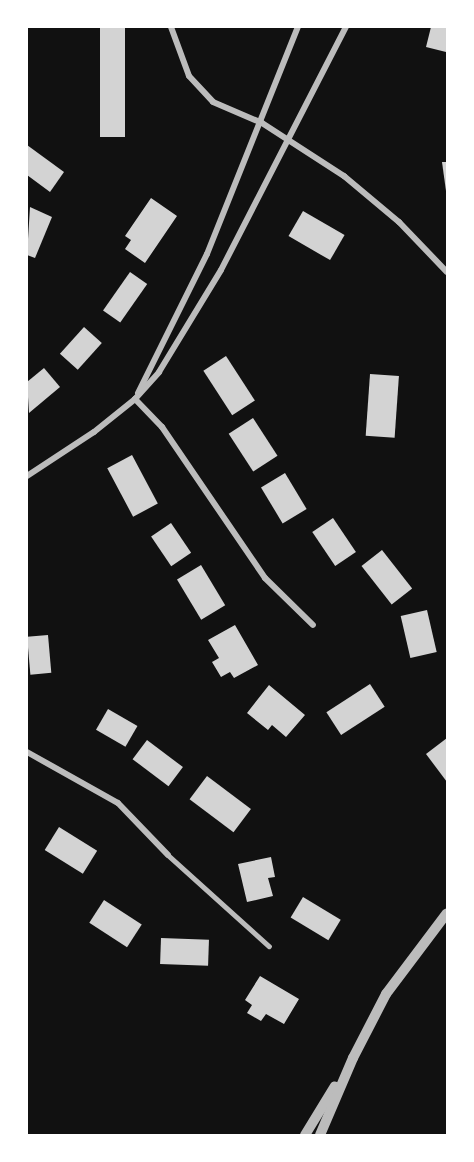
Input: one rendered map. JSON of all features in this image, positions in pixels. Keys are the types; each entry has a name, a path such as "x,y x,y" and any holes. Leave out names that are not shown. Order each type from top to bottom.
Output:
{"street":[{"path":"171,27 182,63 200,90 213,102 262,123 373,199 447,272"},
{"path":"135,399 207,254 262,123 298,27"},
{"path":"27,476 135,399 159,372 222,270 290,141 346,27"},
{"path":"135,399 162,427 265,578 313,625"},
{"path":"27,752 118,803 168,855"},
{"path":"320,1135 353,1058 386,994 447,913"},
{"path":"305,1135 353,1058"}],"lane":[{"path":"168,855 269,946"}],"building":[{"path":"100,27 125,27 125,137 100,137"},
{"path":"431,27 447,27 446,52 426,47"},
{"path":"27,145 64,172 50,192 27,175"},
{"path":"442,162 447,162 447,191 446,191"},
{"path":"151,198 177,216 145,263 125,249 131,240 125,236"},
{"path":"30,207 52,217 35,258 27,255"},
{"path":"303,211 345,235 330,260 288,236"},
{"path":"130,272 147,284 120,323 103,311"},
{"path":"84,327 102,343 78,370 60,354"},
{"path":"226,356 255,400 232,415 203,371"},
{"path":"44,368 60,387 29,413 27,382"},
{"path":"370,374 399,376 395,438 366,436"},
{"path":"253,418 278,456 253,472 229,434"},
{"path":"132,455 158,504 133,517 107,468"},
{"path":"285,473 307,509 283,523 261,487"},
{"path":"333,518 356,552 335,566 312,532"},
{"path":"171,523 191,553 171,566 151,536"},
{"path":"382,550 412,589 392,605 362,566"},
{"path":"201,565 225,605 201,620 177,579"},
{"path":"427,610 437,652 410,658 401,616"},
{"path":"235,625 258,665 234,678 230,672 221,677 212,662 219,658 208,640"},
{"path":"48,635 51,673 30,675 27,637"},
{"path":"370,684 385,707 341,735 326,712"},
{"path":"269,685 305,715 286,737 272,725 268,730 247,713"},
{"path":"108,709 137,726 125,747 96,730"},
{"path":"447,738 447,782 426,754"},
{"path":"147,740 183,767 168,786 133,759"},
{"path":"207,776 251,809 233,832 190,799"},
{"path":"59,827 97,851 83,874 45,850"},
{"path":"271,857 275,877 268,878 273,896 247,902 238,864"},
{"path":"303,897 341,920 328,940 291,918"},
{"path":"104,900 142,925 127,947 89,923"},
{"path":"161,938 209,940 208,966 160,964"},
{"path":"260,976 299,999 284,1024 266,1014 261,1021 247,1013 252,1005 245,1000"}]}
